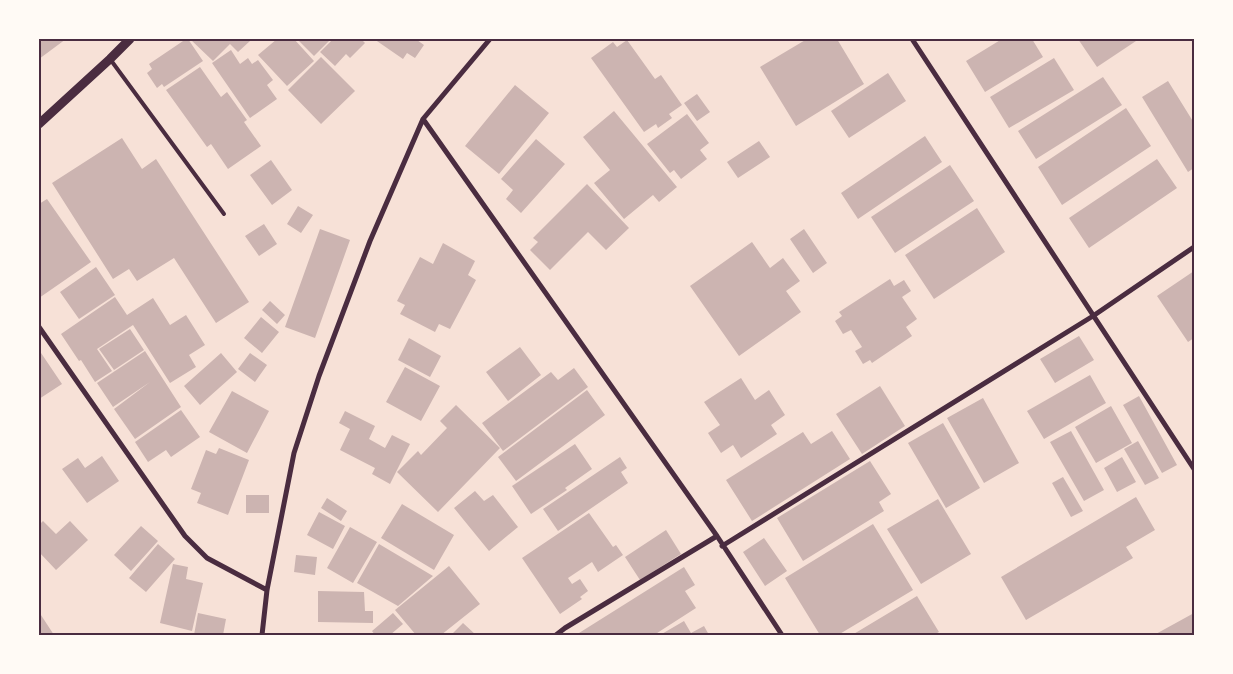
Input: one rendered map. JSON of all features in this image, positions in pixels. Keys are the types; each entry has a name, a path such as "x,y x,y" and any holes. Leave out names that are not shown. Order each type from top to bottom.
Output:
{"street":[{"path":"39,124 130,39"},
{"path":"262,635 267,590 294,453 319,376 370,241 423,119 490,39"},
{"path":"912,39 1194,469"},
{"path":"423,119 717,536 782,635"},
{"path":"722,546 1093,316 1194,246"},
{"path":"39,327 185,536 207,558 267,590"},
{"path":"556,635 717,536"}],"lane":[{"path":"110,59 224,214"}],"building":[{"path":"44,39 66,39 39,59 39,43"},
{"path":"188,39 203,61 164,87 162,84 157,88 147,73 152,69 149,64"},
{"path":"190,39 248,39 250,41 238,52 230,44 213,61"},
{"path":"277,39 294,39 314,61 287,86 258,55"},
{"path":"297,39 331,39 314,56"},
{"path":"333,39 361,39 365,43 350,58 346,54 335,66 320,52"},
{"path":"374,39 418,39 424,45 415,58 407,53 403,59"},
{"path":"807,39 837,39 864,84 796,126 760,67"},
{"path":"1002,39 1032,39 1043,57 985,92 966,61"},
{"path":"1078,39 1139,39 1097,67"},
{"path":"627,40 655,79 661,75 682,105 669,114 672,118 658,128 656,124 644,132 591,58 613,42 617,47"},
{"path":"231,50 240,64 248,58 252,64 258,60 273,80 267,85 277,99 250,118 212,63"},
{"path":"321,57 355,91 321,124 288,90"},
{"path":"1054,58 1074,90 1009,128 990,97"},
{"path":"200,67 221,97 227,92 247,120 244,122 261,146 228,169 211,144 207,147 166,90"},
{"path":"888,73 906,101 849,138 831,111"},
{"path":"1103,77 1122,105 1036,159 1018,131"},
{"path":"1168,81 1194,123 1194,168 1188,172 1142,97"},
{"path":"515,85 549,113 499,174 465,146"},
{"path":"697,94 710,112 697,121 684,103"},
{"path":"1126,108 1151,146 1062,205 1038,167"},
{"path":"614,111 677,187 659,202 653,195 624,219 594,183 610,170 583,137"},
{"path":"687,114 709,143 700,150 707,159 681,179 674,170 670,173 647,144"},
{"path":"925,136 942,162 858,219 841,193"},
{"path":"122,138 142,169 156,159 249,302 216,323 174,258 137,281 129,269 113,279 52,183"},
{"path":"536,139 565,164 521,213 506,199 513,190 501,179"},
{"path":"759,141 770,157 738,178 727,162"},
{"path":"1157,159 1177,188 1089,248 1069,218"},
{"path":"271,160 292,190 272,205 250,175"},
{"path":"950,165 974,201 895,253 871,217"},
{"path":"587,184 629,228 606,250 588,232 550,270 530,250 538,242 533,238"},
{"path":"47,199 91,262 39,298 39,204"},
{"path":"298,206 313,215 301,233 287,224"},
{"path":"977,208 1005,252 934,299 905,255"},
{"path":"264,224 277,244 259,256 245,236"},
{"path":"320,229 350,240 315,338 285,327"},
{"path":"804,229 827,263 813,273 790,239"},
{"path":"752,242 770,268 783,258 800,281 786,291 801,312 739,356 690,286"},
{"path":"443,243 475,261 468,275 476,280 450,329 439,324 435,332 400,314 405,305 397,301 420,257 433,264"},
{"path":"96,267 115,295 79,319 60,292"},
{"path":"1194,271 1194,338 1188,342 1157,296"},
{"path":"890,279 894,286 904,280 911,291 902,297 917,319 906,327 912,336 872,363 870,360 863,364 855,351 862,347 851,330 843,334 835,321 842,316 839,312"},
{"path":"115,297 127,315 153,298 170,325 186,315 205,345 189,355 196,367 170,383 133,325 97,349 112,371 95,382 61,334"},
{"path":"270,301 285,315 277,324 262,310"},
{"path":"261,317 279,332 262,353 244,338"},
{"path":"130,329 144,350 114,370 99,349"},
{"path":"1079,336 1094,360 1055,383 1040,359"},
{"path":"409,338 441,356 430,377 398,360"},
{"path":"520,347 541,375 508,401 486,372"},
{"path":"39,350 62,384 39,399"},
{"path":"145,351 181,407 135,439 114,409 150,382 113,407 97,383"},
{"path":"221,353 237,372 200,405 184,386"},
{"path":"250,353 267,365 255,382 238,369"},
{"path":"405,367 440,386 421,421 386,402"},
{"path":"574,368 588,387 503,451 482,423 551,372 558,380"},
{"path":"1090,375 1106,403 1044,439 1027,411"},
{"path":"741,378 755,400 769,390 785,415 771,425 777,434 741,458 733,445 721,453 708,433 720,425 704,402"},
{"path":"880,386 905,426 862,454 836,414"},
{"path":"587,390 605,415 516,481 498,457"},
{"path":"232,391 269,411 247,453 209,432"},
{"path":"1139,396 1177,465 1162,473 1123,405"},
{"path":"983,398 1019,463 984,483 947,418"},
{"path":"456,405 500,448 438,512 397,472 418,451 421,455 447,428 440,421"},
{"path":"1111,406 1132,443 1096,463 1075,427"},
{"path":"181,410 200,437 171,457 166,450 148,462 135,442"},
{"path":"345,411 375,426 369,439 385,448 392,435 410,444 390,484 372,474 375,468 340,450 350,429 339,423"},
{"path":"943,423 980,488 946,508 908,443"},
{"path":"832,431 850,459 752,521 726,480 803,432 811,444"},
{"path":"1071,431 1104,490 1084,501 1050,442"},
{"path":"1138,441 1159,478 1145,485 1124,449"},
{"path":"575,444 592,469 565,488 567,490 531,514 512,486"},
{"path":"219,448 249,460 228,515 197,503 201,493 191,489 206,450 216,454"},
{"path":"102,456 119,481 87,503 62,469 78,458 85,468"},
{"path":"620,457 627,468 621,472 628,483 558,531 543,509"},
{"path":"1122,457 1136,482 1117,492 1104,468"},
{"path":"870,461 891,494 879,502 884,511 803,561 777,518"},
{"path":"1063,477 1083,511 1071,517 1052,483"},
{"path":"475,491 484,501 493,495 518,527 489,551 454,508"},
{"path":"246,495 269,495 269,513 246,513"},
{"path":"1136,497 1155,530 1126,547 1133,558 1026,620 1001,577"},
{"path":"327,498 347,511 341,521 321,508"},
{"path":"938,499 971,554 921,584 887,529"},
{"path":"402,504 454,535 434,570 381,538"},
{"path":"319,512 345,526 333,549 307,535"},
{"path":"589,513 613,547 616,545 623,555 598,572 592,562 568,578 572,584 580,579 588,591 580,597 582,599 560,614 522,558"},
{"path":"43,521 56,534 70,521 88,540 56,570 39,552 39,525"},
{"path":"873,524 913,590 838,635 820,635 785,578"},
{"path":"141,526 158,541 131,571 114,555"},
{"path":"350,527 377,542 353,583 327,568"},
{"path":"666,530 681,554 640,580 625,557"},
{"path":"764,538 787,571 765,586 743,552"},
{"path":"158,544 175,559 146,592 129,578"},
{"path":"379,544 433,576 398,606 357,583"},
{"path":"296,555 317,557 315,575 294,572"},
{"path":"173,564 188,567 186,579 203,583 192,631 160,623"},
{"path":"449,566 480,604 441,635 416,635 395,610"},
{"path":"684,567 695,585 685,591 696,608 654,635 581,635 579,633"},
{"path":"318,591 364,592 365,611 373,611 373,623 318,622"},
{"path":"917,596 939,632 933,635 852,635"},
{"path":"39,612 54,635 39,635"},
{"path":"198,613 226,619 223,635 194,635"},
{"path":"393,613 403,624 390,635 375,635 372,631"},
{"path":"1194,613 1194,635 1154,635"},
{"path":"684,621 691,633 704,626 709,635 660,635"},
{"path":"463,623 476,635 451,635"}]}
